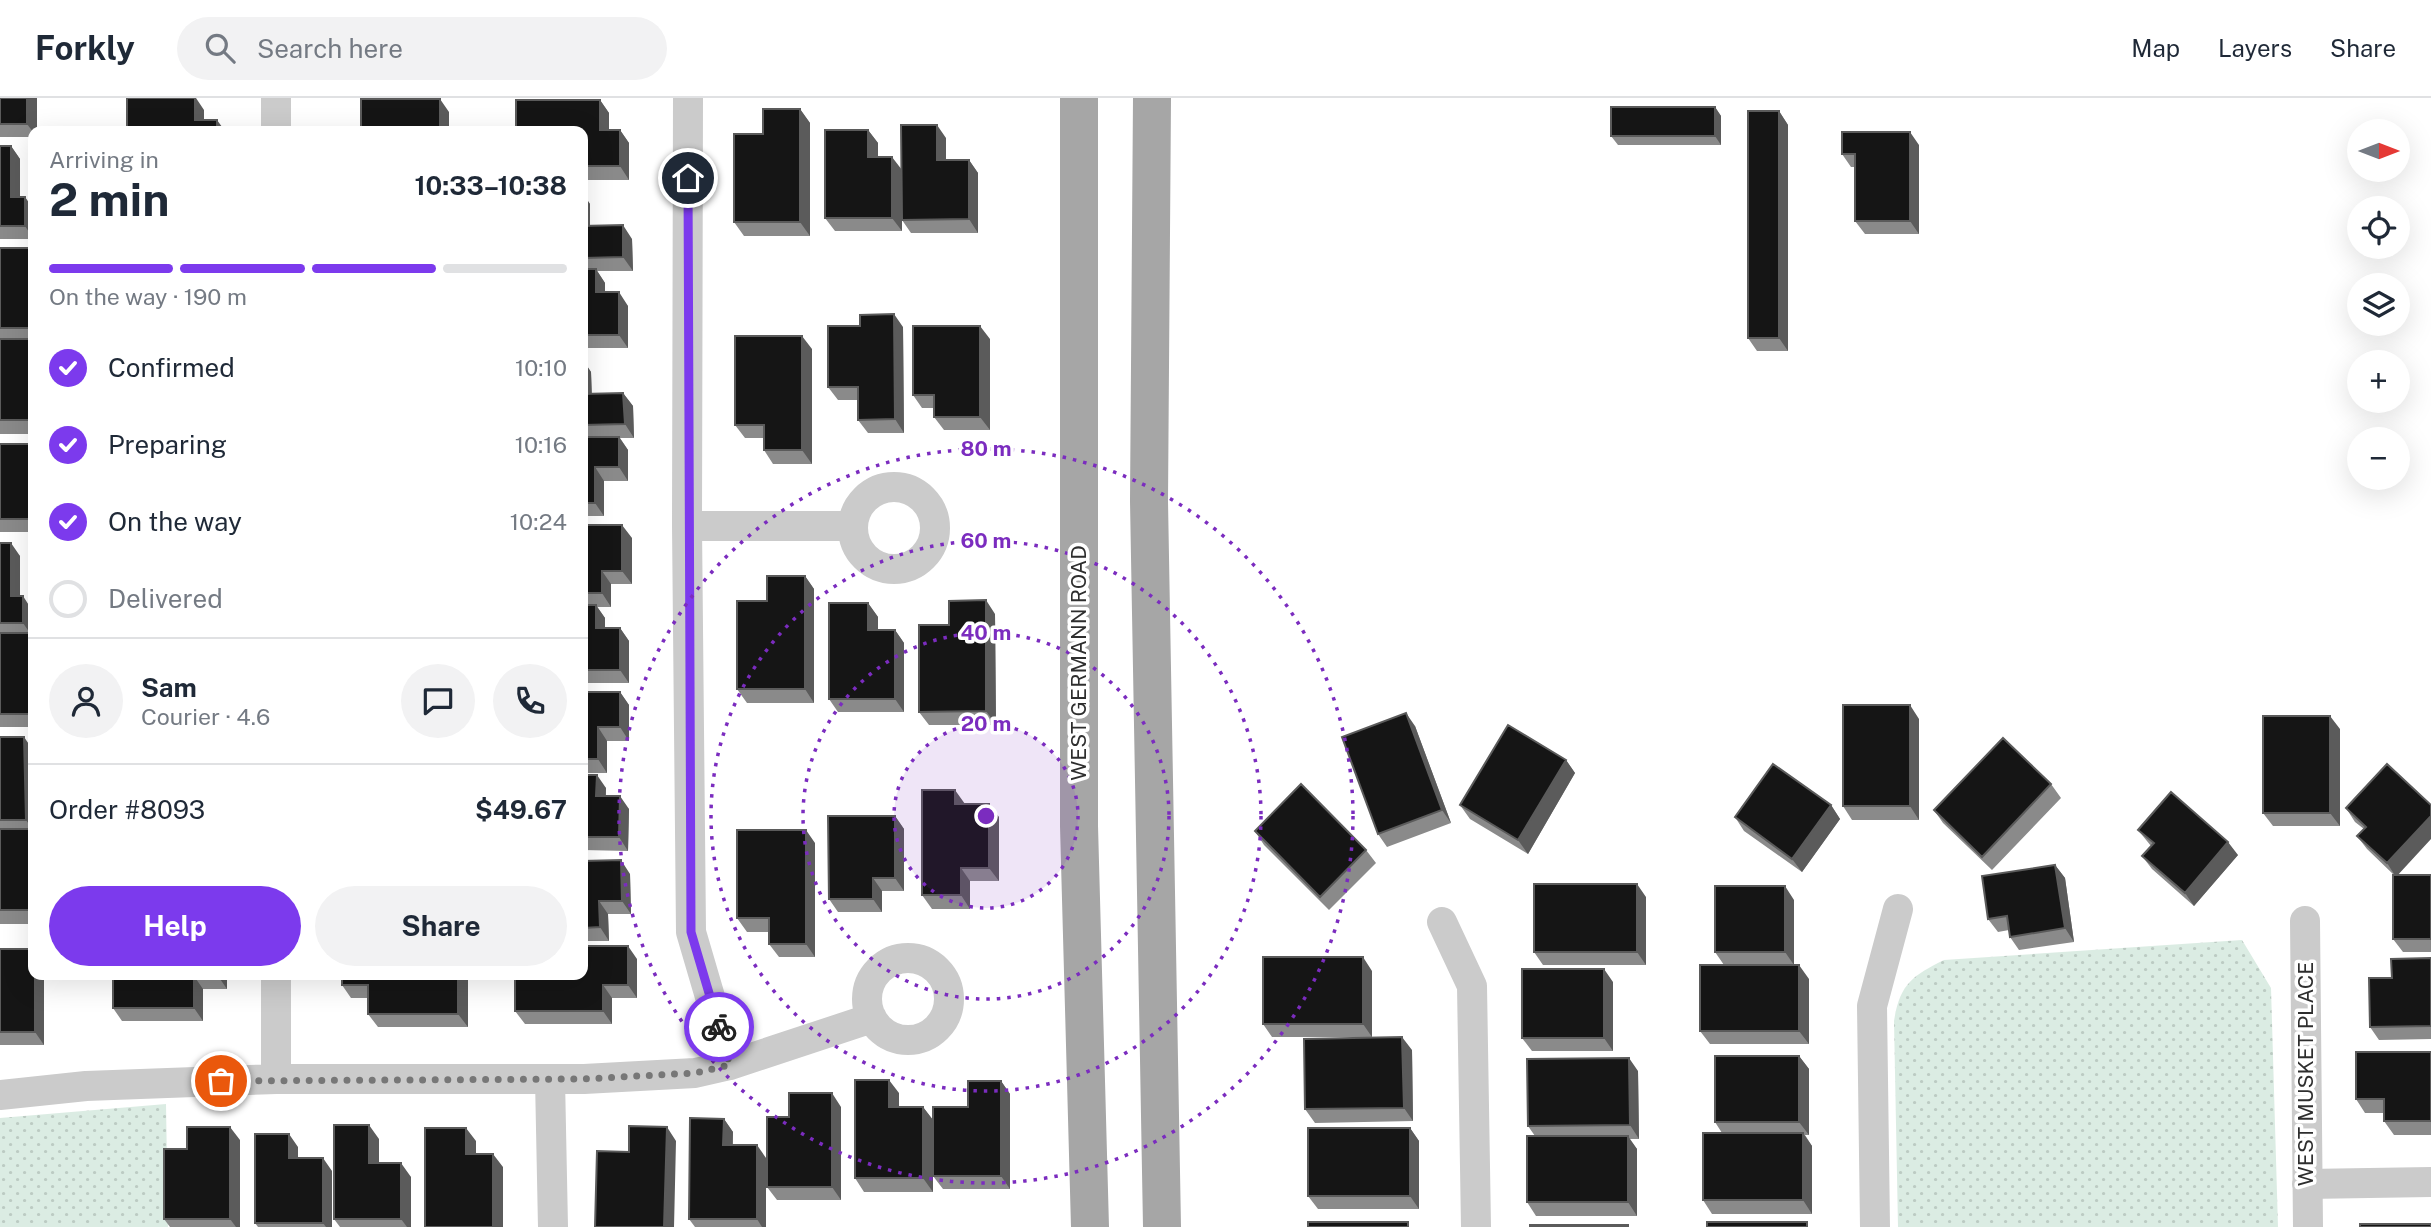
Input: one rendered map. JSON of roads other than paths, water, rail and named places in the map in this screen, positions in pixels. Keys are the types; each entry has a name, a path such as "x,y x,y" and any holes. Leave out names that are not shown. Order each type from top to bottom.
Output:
{"main road":[{"name":"WEST GERMANN ROAD","path":"1079,98 1079,826 1090,1227"},
{"path":"1152,98 1149,501 1161,1227"}],"street":[{"path":"276,98 276,126"},
{"path":"688,98 687,526 691,932 730,1065"},
{"path":"687,526 853,526"},
{"path":"1875,1227 1872,1006 1898,909"},
{"name":"WEST MUSKET PLACE","path":"2305,921 2308,1227"},
{"path":"1442,922 1472,986 1476,1227"},
{"path":"276,980 276,1079"},
{"path":"0,1095 86,1086 276,1079 551,1079 695,1073 730,1065 872,1018"},
{"path":"551,1079 553,1227"},
{"path":"2307,1184 2431,1182"}]}
